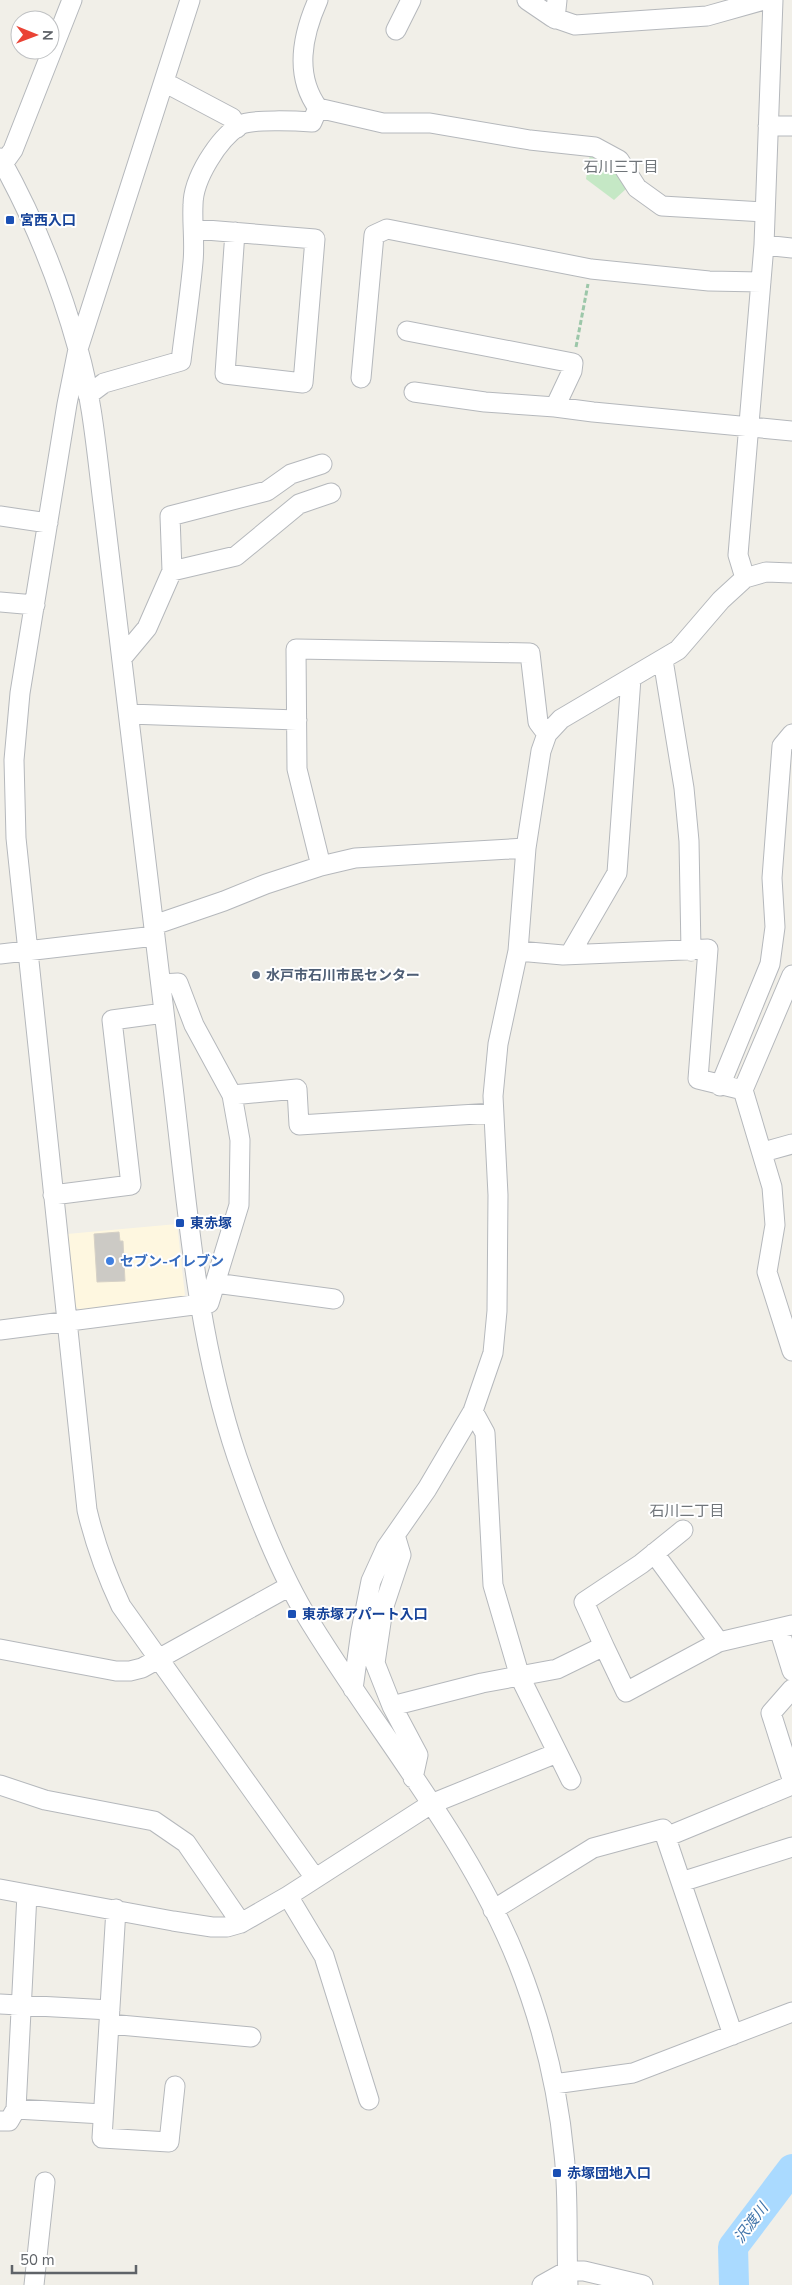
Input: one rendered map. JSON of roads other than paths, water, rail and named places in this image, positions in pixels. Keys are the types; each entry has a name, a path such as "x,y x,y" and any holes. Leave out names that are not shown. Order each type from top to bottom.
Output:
{"street":[{"path":"72,0 13,150 2,161 39,239 78,349 88,395 129,714 200,1305 209,1354 225,1420 249,1492 290,1586 353,1689 458,1846 493,1910 519,1966 533,2006 554,2084 564,2153 568,2225 568,2278"},
{"path":"190,0 78,349 67,404 20,693 14,760 16,838 87,1510 95,1544 105,1572 121,1606 157,1660 315,1878"},
{"path":"318,0 312,13 302,52 302,75 310,97 318,108 383,124 430,122 530,140 595,147 619,160 637,188 662,206 765,212"},
{"path":"396,30 411,0"},
{"path":"527,0 556,9 575,25 707,16 737,4 764,0"},
{"path":"745,578 738,555 764,245 773,0"},
{"path":"164,82 232,118 237,128"},
{"path":"88,395 104,383 181,361 193,262 194,229 192,204 201,174 211,154 241,124 277,121 312,122 318,108"},
{"path":"768,126 792,126"},
{"path":"194,229 235,232 315,239 303,383 225,374 235,232"},
{"path":"360,378 374,235 387,229 591,269 709,281 761,282"},
{"path":"764,245 792,248"},
{"path":"407,331 573,363 572,371 555,407"},
{"path":"414,392 485,402 555,407 792,431"},
{"path":"122,658 147,628 172,571 170,516 267,491 288,476 322,464"},
{"path":"288,476 299,504"},
{"path":"172,571 236,556 299,504 331,493"},
{"path":"0,516 48,523"},
{"path":"353,1689 361,1631 371,1581 386,1548 427,1488 473,1411 492,1353 497,1311 498,1195 493,1096 498,1044 518,951 526,848 541,751 547,734 561,719 678,650 721,600 745,578 766,572 792,573"},
{"path":"0,602 35,606"},
{"path":"320,866 297,769 296,649 530,653 538,722 547,734"},
{"path":"663,660 684,788 688,841 691,951"},
{"path":"570,954 617,873 631,678"},
{"path":"129,714 296,720"},
{"path":"720,1086 770,964 775,927 772,878 782,746 792,734"},
{"path":"0,954 155,931 266,884 320,866 355,858 526,848"},
{"path":"518,951 570,954 708,949 698,1079 720,1086 743,1090"},
{"path":"792,975 743,1090 772,1187 775,1225 767,1272 792,1351"},
{"path":"0,1330 209,1303 239,1205 240,1140 232,1095 194,1025 178,983 161,984"},
{"path":"53,1195 132,1185 112,1020 164,1013"},
{"path":"232,1095 297,1090 299,1125 493,1113"},
{"path":"763,1152 792,1144"},
{"path":"216,1283 334,1299"},
{"path":"473,1411 485,1433 493,1585 520,1677 570,1780"},
{"path":"683,1530 654,1553 584,1602 626,1692 719,1642 785,1627 792,1671"},
{"path":"395,1535 400,1555 384,1609 375,1664 392,1706 418,1756 413,1778"},
{"path":"654,1553 719,1642"},
{"path":"0,1649 116,1671 142,1668 290,1586"},
{"path":"392,1706 482,1683 557,1669 604,1646"},
{"path":"792,1688 770,1713 792,1779"},
{"path":"0,1889 212,1927 227,1927 241,1923 288,1896 431,1804 557,1754"},
{"path":"0,1785 45,1800 154,1821 186,1843 241,1923"},
{"path":"666,1837 792,1785"},
{"path":"493,1910 593,1848 663,1829 733,2035"},
{"path":"681,1882 792,1847"},
{"path":"0,2121 9,2121 16,2109 27,1894"},
{"path":"288,1896 324,1956 369,2100"},
{"path":"116,1909 102,2138 169,2142 176,2086"},
{"path":"0,2004 21,2004 251,2037"},
{"path":"554,2084 633,2073 792,2012"},
{"path":"16,2109 103,2114"},
{"path":"34,2285 45,2182"},
{"path":"542,2285 568,2278 584,2271 643,2285"}],"waterway":[{"name":"沢渡川","path":"734,2285 733,2247 792,2169"}],"place":[{"name":"宮西入口","path":"10,220"},
{"name":"水戸市石川市民センター","path":"256,975"},
{"name":"東赤塚","path":"180,1223"},
{"name":"セブン-イレブン","path":"110,1261"},
{"name":"東赤塚アパート入口","path":"292,1614"},
{"name":"赤塚団地入口","path":"557,2173"}],"district":[{"name":"石川三丁目","path":"621,167"},
{"name":"石川二丁目","path":"687,1511"}]}
